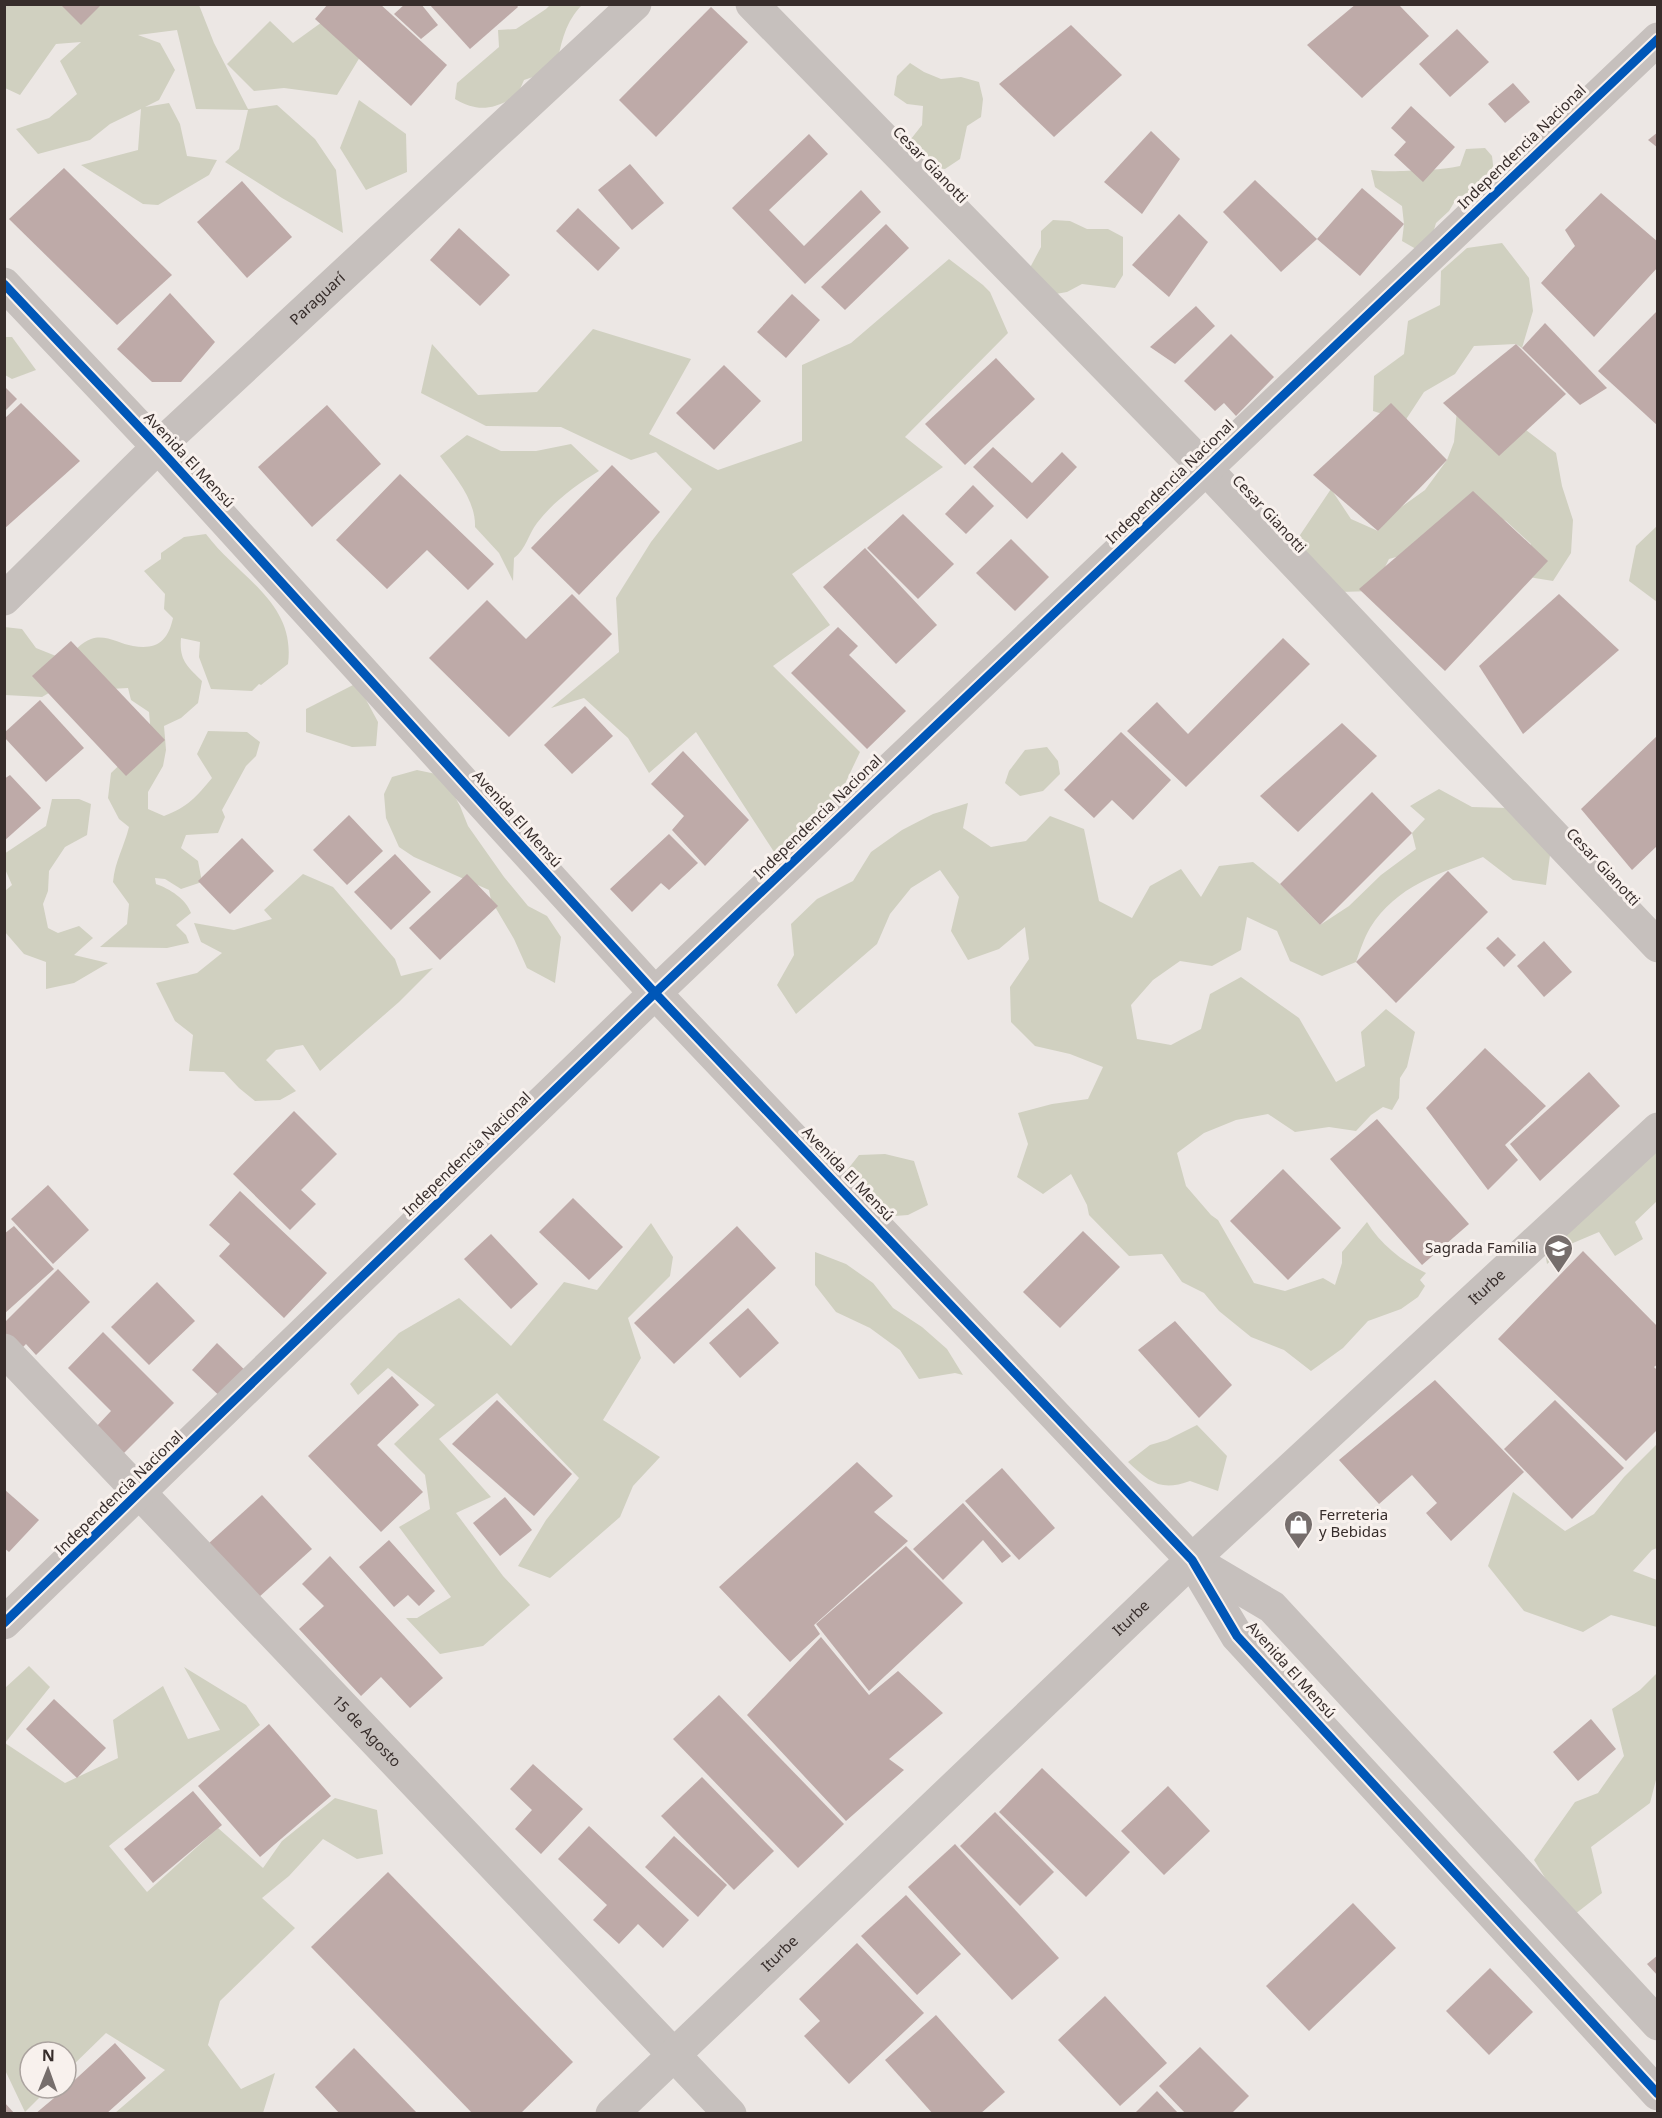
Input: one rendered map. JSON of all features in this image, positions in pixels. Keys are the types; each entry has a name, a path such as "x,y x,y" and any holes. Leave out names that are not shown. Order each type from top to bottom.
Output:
{"street":[{"name":"Paraguarí","path":"4,599 158,447 635,4"},
{"name":"Cesar Gianotti","path":"752,4 1206,469 1658,946"},
{"name":"Independencia Nacional","path":"4,1623 655,993 1658,39"},
{"name":"Avenida El Mensú","path":"4,284 158,447 655,993 1192,1560 1237,1636 1658,2094"},
{"name":"Iturbe","path":"612,2114 1192,1560 1658,1129"},
{"name":"15 de Agosto","path":"4,1350 730,2114"},
{"name":"Avenida El Mensú","path":"1192,1560 1272,1607 1658,2024"}],"green space":[{"path":"4,5 199,5 214,43 248,109 277,105 315,139 336,170 343,233 225,162 239,149 248,110 196,109 177,30 138,35 160,43 175,70 159,100 145,107 169,103 180,124 187,156 217,160 209,175 158,205 143,204 81,165 138,150 141,109 110,124 90,140 38,154 16,129 49,118 77,94 60,61 81,42 56,44 20,95 5,88"},
{"path":"550,5 582,5 576,11 565,32 557,65 542,74 524,80 517,96 501,104 479,108 455,99 457,83 499,47 498,30 516,29"},
{"path":"329,17 363,52 337,95 284,88 254,91 227,64 270,21 293,43"},
{"path":"910,63 941,79 961,77 979,82 983,99 981,117 967,126 960,159 945,169 921,162 913,147 911,139 922,125 923,106 907,104 894,95 897,76"},
{"path":"359,100 406,134 407,172 366,190 340,148"},
{"path":"1485,148 1492,156 1494,173 1474,195 1458,196 1449,211 1436,223 1431,240 1416,249 1402,241 1404,224 1402,206 1375,187 1371,170 1404,171 1452,168 1460,166 1466,149"},
{"path":"1053,220 1070,221 1087,229 1108,229 1123,237 1123,275 1115,288 1082,284 1067,292 1050,295 1024,279 1041,247 1041,231"},
{"path":"1502,243 1529,278 1533,311 1522,348 1516,344 1474,346 1455,374 1424,392 1405,421 1373,411 1374,376 1404,354 1408,321 1440,305 1441,271 1467,248"},
{"path":"949,259 990,292 1008,333 905,437 943,467 792,574 830,625 773,666 860,752 833,809 778,858 696,732 649,773 628,738 584,698 551,708 619,652 616,598 651,542 692,489 656,452 631,460 561,427 486,426 421,393 432,344 478,395 537,392 593,329 691,359 649,434 718,470 802,441 802,365 851,343"},
{"path":"4,337 12,337 36,370 12,379 5,375"},
{"path":"1457,410 1526,430 1556,453 1562,486 1573,520 1571,553 1553,581 1517,575 1531,544 1506,521 1476,506 1421,550 1389,559 1373,591 1340,592 1292,547 1331,489 1351,519 1378,531 1397,510 1425,490 1447,460 1454,442"},
{"path":"467,435 501,451 536,451 571,444 599,471 566,494 537,523 514,558 513,581 499,553 475,527 468,498 440,456"},
{"path":"1657,526 1657,602 1629,581 1636,546"},
{"path":"206,534 274,607 283,624 288,642 288,664 252,691 211,689 199,657 200,642 181,638 181,652 185,662 202,681 198,703 181,718 164,726 166,750 163,766 148,792 148,809 164,816 172,813 191,801 212,778 197,754 208,731 247,732 260,742 256,756 246,766 222,810 225,817 218,833 186,835 181,848 198,861 202,882 181,889 165,879 155,878 156,884 177,895 189,908 191,913 176,925 186,935 189,943 167,948 100,947 127,924 129,904 113,882 129,827 119,819 108,798 111,773 151,735 149,712 131,700 128,688 110,689 64,684 42,697 5,695 4,627 22,629 36,648 66,660 91,639 107,638 141,647 155,645 168,633 173,618 164,609 165,594 144,571 161,559 161,553 184,537"},
{"path":"357,683 378,722 376,746 352,747 306,732 306,709"},
{"path":"1047,747 1058,761 1060,774 1043,791 1020,796 1005,783 1009,771 1025,750"},
{"path":"417,770 436,774 449,786 468,826 504,877 528,906 547,916 561,937 555,983 527,968 514,939 491,900 489,890 414,857 399,847 386,818 384,794 392,777"},
{"path":"1439,789 1472,807 1508,808 1551,848 1546,885 1513,880 1483,857 1451,869 1420,883 1393,901 1370,928 1356,962 1322,976 1290,961 1277,931 1247,917 1241,950 1212,966 1180,961 1153,980 1131,1005 1137,1039 1171,1045 1201,1029 1210,994 1241,977 1299,1018 1336,1082 1365,1066 1361,1032 1386,1009 1415,1032 1407,1067 1400,1078 1399,1098 1392,1110 1383,1107 1371,1115 1356,1131 1329,1127 1295,1132 1268,1114 1236,1120 1204,1133 1177,1153 1186,1186 1218,1220 1254,1283 1285,1291 1323,1278 1335,1285 1342,1263 1342,1252 1367,1222 1378,1238 1393,1252 1426,1273 1420,1280 1425,1286 1418,1297 1401,1309 1368,1321 1343,1348 1311,1371 1284,1350 1251,1337 1219,1311 1204,1293 1182,1282 1162,1254 1129,1256 1089,1215 1087,1205 1071,1174 1043,1194 1017,1177 1028,1144 1018,1113 1052,1104 1088,1099 1103,1067 1070,1054 1035,1046 1011,1022 1010,987 1029,959 1025,927 999,949 968,960 951,931 959,897 940,870 911,888 890,914 877,944 796,1014 777,985 794,955 791,924 817,899 853,881 871,852 902,830 933,814 968,803 963,828 991,847 1026,841 1050,816 1084,829 1099,901 1132,918 1150,886 1181,869 1201,897 1219,866 1253,862 1280,884 1320,925 1349,906 1381,875 1416,849 1412,833 1425,819 1410,806"},
{"path":"52,799 79,799 91,804 87,835 65,847 49,871 48,891 43,904 48,928 58,933 79,926 93,938 74,955 108,963 74,983 46,989 46,962 24,954 5,932 5,891 12,885 5,869 4,854 46,826"},
{"path":"303,874 333,887 395,959 401,976 433,968 399,1002 320,1071 303,1045 276,1050 266,1060 296,1091 280,1100 255,1101 224,1072 189,1071 193,1035 175,1021 156,983 197,973 222,953 201,942 194,923 234,930 272,919 264,910"},
{"path":"1657,1132 1657,1201 1635,1222 1643,1239 1615,1256 1599,1232 1573,1243 1547,1264 1543,1240"},
{"path":"885,1154 914,1161 928,1205 908,1215 895,1216 885,1204 859,1208 844,1174 859,1155"},
{"path":"651,1223 673,1257 670,1276 628,1318 641,1358 603,1420 660,1457 633,1486 620,1517 550,1578 518,1566 546,1520 579,1478 497,1393 439,1439 491,1497 456,1513 503,1576 530,1605 483,1646 440,1654 406,1618 417,1618 451,1597 399,1527 430,1509 425,1475 394,1444 435,1405 388,1368 358,1395 350,1384 399,1333 459,1298 511,1346 564,1282 597,1290"},
{"path":"815,1252 846,1264 873,1283 893,1308 922,1327 947,1349 963,1375 955,1373 919,1379 900,1350 870,1328 836,1312 815,1285"},
{"path":"1197,1425 1227,1456 1218,1491 1190,1481 1171,1485 1156,1483 1149,1480 1128,1462 1150,1445 1167,1440"},
{"path":"1657,1444 1657,1548 1652,1550 1633,1571 1657,1580 1657,1627 1611,1615 1583,1632 1524,1611 1488,1566 1513,1492 1565,1531 1594,1514 1624,1477"},
{"path":"29,1666 50,1687 5,1743 5,1688"},
{"path":"184,1667 246,1705 260,1725 109,1846 147,1892 218,1828 263,1868 282,1841 335,1798 377,1810 383,1854 357,1859 323,1839 289,1876 262,1898 295,1928 220,2001 208,2045 241,2089 275,2073 263,2113 115,2113 165,2070 106,2033 78,2060 78,2040 18,2040 18,2097 5,2070 5,1743 65,1783 118,1758 113,1720 163,1686 188,1739 220,1730"},
{"path":"1657,1673 1657,1776 1650,1803 1591,1847 1602,1893 1570,1918 1534,1860 1575,1802 1598,1793 1624,1756 1612,1709 1640,1690"},
{"path":"19,2100 37,2100 25,2112"}],"building":[{"path":"60,4 102,4 81,25"},
{"path":"328,4 380,4 447,65 411,106 315,19"},
{"path":"405,4 421,4 438,25 421,39 394,14"},
{"path":"429,4 516,4 518,7 470,49"},
{"path":"1356,4 1398,4 1429,36 1362,98 1307,45"},
{"path":"711,7 748,42 656,137 619,100"},
{"path":"1071,25 1122,75 1054,137 999,84"},
{"path":"1457,29 1489,62 1450,97 1419,64"},
{"path":"1513,83 1530,102 1505,123 1488,104"},
{"path":"1411,106 1455,147 1423,182 1394,155 1406,142 1391,128"},
{"path":"1151,131 1180,159 1142,214 1104,182"},
{"path":"1658,132 1658,148 1648,140"},
{"path":"809,134 828,154 769,210 804,246 861,190 881,212 805,284 732,208"},
{"path":"630,164 664,203 632,230 598,190"},
{"path":"64,168 172,275 117,325 9,219"},
{"path":"1255,180 1317,239 1281,272 1223,212"},
{"path":"242,181 292,237 247,278 197,222"},
{"path":"1362,188 1404,224 1360,276 1317,239"},
{"path":"1601,193 1658,242 1658,267 1594,337 1541,283 1575,246 1565,230"},
{"path":"578,208 620,248 598,271 556,231"},
{"path":"1179,214 1208,242 1169,297 1132,265"},
{"path":"886,224 909,248 845,310 821,287"},
{"path":"459,228 510,275 480,306 430,260"},
{"path":"170,293 215,342 181,382 152,382 117,349"},
{"path":"792,294 820,320 786,358 757,332"},
{"path":"1196,306 1215,326 1175,364 1150,347"},
{"path":"1658,310 1658,426 1598,371"},
{"path":"1545,323 1607,388 1580,405 1522,348"},
{"path":"1231,334 1274,377 1236,416 1224,403 1215,411 1184,381"},
{"path":"1516,344 1566,394 1499,456 1443,403"},
{"path":"996,358 1035,399 965,465 925,424"},
{"path":"724,365 761,401 714,450 676,413"},
{"path":"5,387 17,399 5,411"},
{"path":"21,403 80,461 4,529 4,419"},
{"path":"1391,403 1447,460 1378,531 1313,475"},
{"path":"327,405 381,464 312,527 258,467"},
{"path":"993,447 1032,483 1062,452 1077,467 1027,519 973,467"},
{"path":"612,465 660,512 579,595 531,548"},
{"path":"400,474 494,564 468,590 427,550 387,589 336,540"},
{"path":"973,485 994,506 966,534 945,514"},
{"path":"1473,491 1548,561 1445,671 1359,589"},
{"path":"903,514 954,564 918,599 867,548"},
{"path":"1011,539 1049,577 1015,611 976,573"},
{"path":"865,548 937,625 896,664 823,587"},
{"path":"572,594 612,634 509,737 429,658 487,600 526,639"},
{"path":"1559,594 1619,650 1523,734 1479,666"},
{"path":"838,627 858,646 849,655 906,711 867,749 791,673"},
{"path":"1283,638 1310,664 1186,787 1127,731 1157,702 1188,734"},
{"path":"71,641 165,740 126,776 32,676"},
{"path":"40,700 84,748 46,782 4,737 4,733"},
{"path":"585,706 613,736 572,774 544,745"},
{"path":"1342,723 1377,756 1298,832 1260,796"},
{"path":"1121,732 1171,780 1133,820 1112,800 1094,818 1064,790"},
{"path":"1658,735 1658,845 1632,870 1581,809"},
{"path":"683,751 749,820 705,866 672,830 684,816 651,784"},
{"path":"10,775 41,808 4,841 4,779"},
{"path":"1372,792 1412,833 1320,925 1280,884"},
{"path":"349,815 383,851 347,885 313,850"},
{"path":"669,834 698,863 669,890 661,883 632,912 610,889"},
{"path":"242,838 274,871 230,914 198,881"},
{"path":"395,854 431,892 391,930 354,892"},
{"path":"1448,871 1488,912 1396,1003 1356,962"},
{"path":"467,874 498,906 440,960 409,928"},
{"path":"1498,937 1516,955 1504,967 1486,948"},
{"path":"1544,941 1572,972 1544,997 1517,966"},
{"path":"1485,1048 1546,1106 1505,1145 1518,1160 1488,1190 1426,1108"},
{"path":"1589,1072 1620,1106 1540,1181 1510,1144"},
{"path":"294,1111 337,1154 301,1190 316,1204 290,1230 233,1174"},
{"path":"1377,1119 1469,1224 1422,1265 1330,1159"},
{"path":"1283,1169 1341,1228 1288,1280 1230,1221"},
{"path":"48,1185 89,1230 53,1264 11,1219"},
{"path":"240,1191 327,1273 284,1318 219,1256 230,1244 209,1225"},
{"path":"573,1198 623,1247 589,1280 539,1232"},
{"path":"14,1226 54,1269 4,1314 4,1234"},
{"path":"737,1226 776,1268 674,1364 634,1323"},
{"path":"1083,1231 1120,1267 1060,1328 1023,1292"},
{"path":"491,1234 538,1284 511,1309 464,1259"},
{"path":"1583,1251 1658,1327 1658,1364 1654,1367 1658,1371 1658,1429 1626,1461 1498,1339"},
{"path":"58,1269 90,1302 36,1355 26,1344 16,1354 5,1342 5,1322"},
{"path":"157,1282 195,1321 149,1365 111,1327"},
{"path":"748,1308 779,1343 740,1378 709,1343"},
{"path":"1175,1321 1232,1385 1199,1418 1138,1350"},
{"path":"103,1332 174,1403 123,1454 96,1427 111,1411 68,1368"},
{"path":"217,1343 253,1378 228,1404 192,1370"},
{"path":"392,1376 419,1405 377,1445 423,1492 381,1532 308,1456"},
{"path":"1435,1380 1524,1472 1451,1541 1426,1513 1437,1503 1412,1475 1379,1504 1339,1460"},
{"path":"497,1400 572,1474 534,1516 452,1444"},
{"path":"1555,1400 1624,1468 1572,1519 1504,1449"},
{"path":"857,1462 893,1496 874,1512 908,1541 814,1625 820,1634 790,1662 719,1587"},
{"path":"1002,1468 1055,1528 1019,1560 965,1501"},
{"path":"4,1489 39,1520 9,1552 4,1548"},
{"path":"262,1495 312,1549 258,1598 208,1544"},
{"path":"505,1497 532,1530 500,1556 473,1523"},
{"path":"963,1503 1011,1556 1002,1563 983,1540 943,1580 913,1549"},
{"path":"389,1540 435,1591 419,1606 408,1595 394,1607 359,1567"},
{"path":"906,1546 963,1603 869,1691 816,1624"},
{"path":"330,1556 443,1678 410,1708 381,1677 361,1696 299,1629 324,1606 302,1584"},
{"path":"821,1637 869,1695 898,1671 943,1713 889,1759 904,1770 846,1821 747,1715"},
{"path":"719,1695 844,1824 798,1868 673,1739"},
{"path":"54,1699 106,1748 77,1778 26,1729"},
{"path":"1591,1719 1616,1749 1578,1781 1553,1752"},
{"path":"269,1724 331,1796 260,1857 198,1786"},
{"path":"533,1764 583,1809 541,1854 515,1829 532,1810 510,1789"},
{"path":"1042,1768 1130,1852 1086,1897 999,1812"},
{"path":"702,1777 774,1851 734,1890 661,1816"},
{"path":"1168,1786 1210,1831 1164,1875 1121,1831"},
{"path":"193,1791 222,1825 153,1883 124,1849"},
{"path":"995,1812 1054,1872 1020,1906 960,1846"},
{"path":"589,1826 689,1920 663,1948 638,1924 619,1944 593,1920 607,1905 558,1859"},
{"path":"674,1836 727,1885 698,1917 645,1867"},
{"path":"955,1844 1059,1958 1012,2000 908,1887"},
{"path":"388,1872 573,2062 520,2114 473,2114 311,1947"},
{"path":"906,1895 961,1954 917,1995 861,1936"},
{"path":"1353,1903 1396,1948 1309,2031 1266,1986"},
{"path":"857,1943 924,2013 849,2084 804,2036 820,2021 799,1999"},
{"path":"1658,1955 1658,1976 1647,1964"},
{"path":"1490,1968 1533,2012 1489,2055 1446,2011"},
{"path":"1105,1996 1167,2063 1120,2106 1058,2040"},
{"path":"936,2015 1005,2092 980,2114 933,2114 885,2060"},
{"path":"115,2043 146,2078 106,2114 35,2114 52,2100 78,2100 78,2077"},
{"path":"1200,2047 1249,2096 1231,2114 1186,2114 1159,2086"},
{"path":"354,2048 418,2114 340,2114 315,2087"},
{"path":"1157,2091 1179,2114 1134,2114"},
{"path":"4,2102 15,2114 4,2114"}],"cycle path":[{"path":"4,1623 655,993 1658,39"},
{"path":"4,284 158,447 655,993 1192,1560 1237,1636 1658,2094"}],"place":[{"name":"Sagrada Familia","path":"1558,1274"},
{"name":"Ferreteria y Bebidas","path":"1298,1550"}]}
